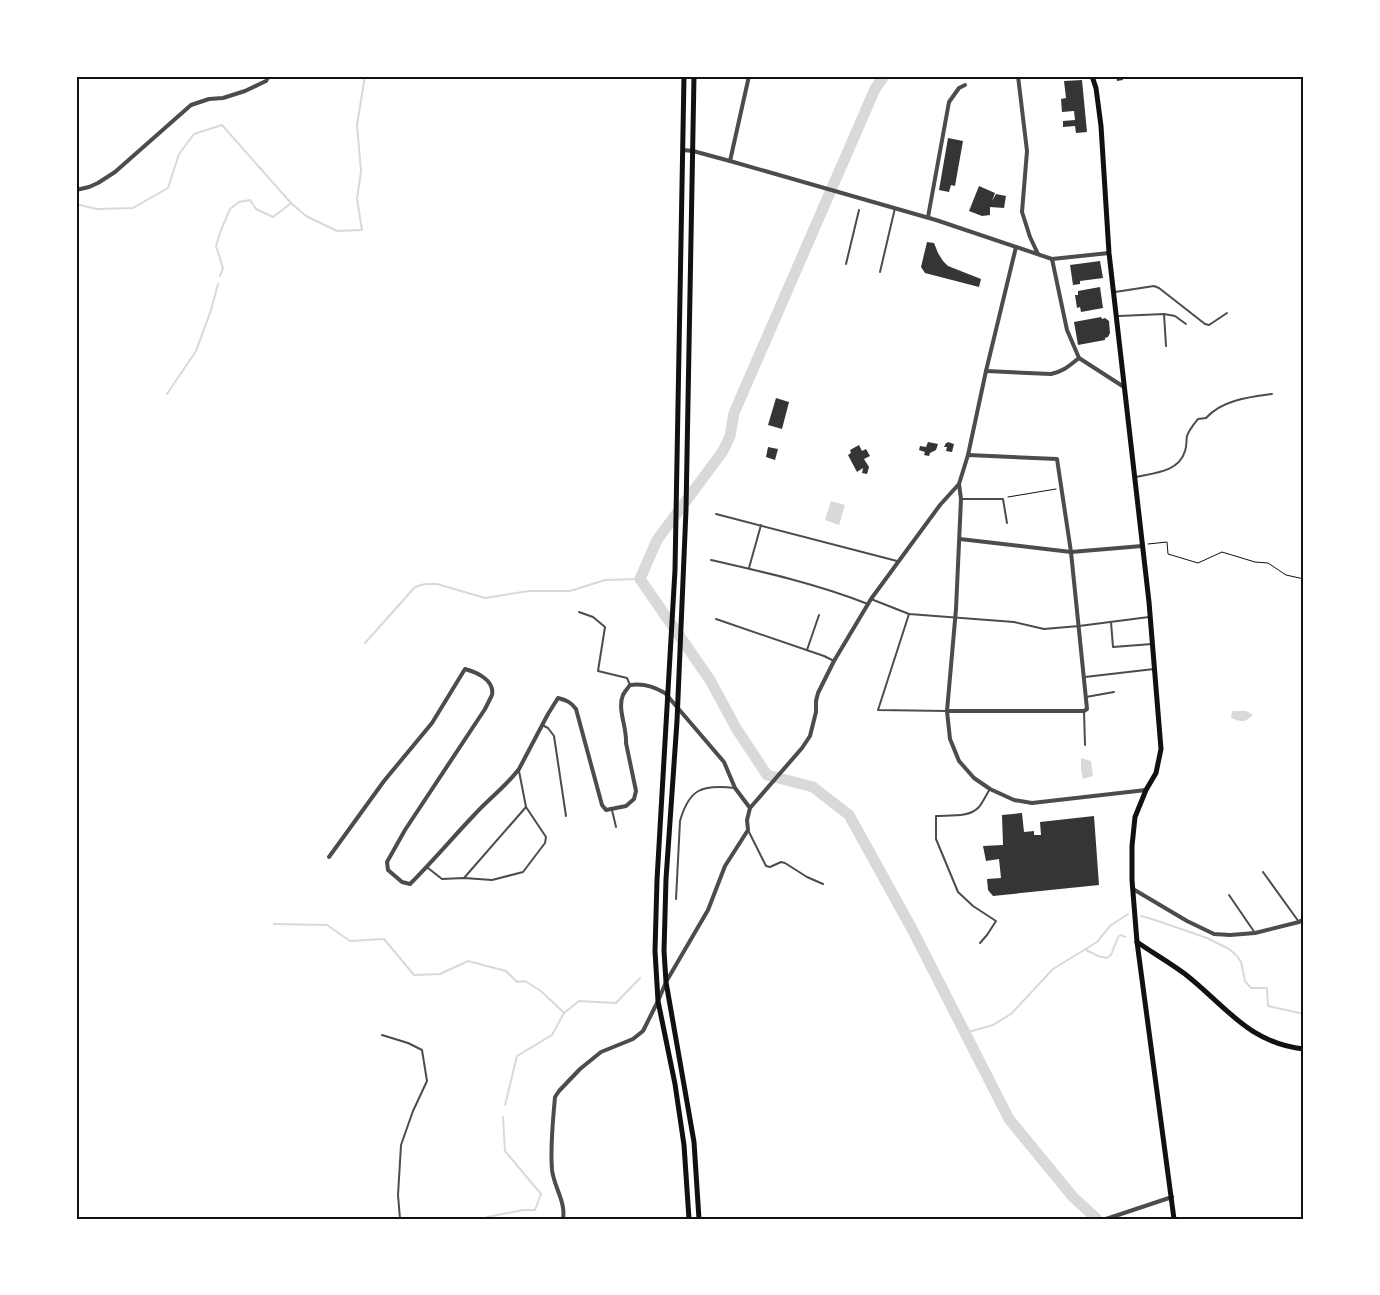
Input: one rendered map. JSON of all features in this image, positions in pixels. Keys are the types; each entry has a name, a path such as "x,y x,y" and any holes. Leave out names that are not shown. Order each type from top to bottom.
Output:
{"main road":[{"path":"684,76 674,579 657,880 655,951 658,1001 680,1114 684,1145 689,1219"},
{"path":"694,76 686,519 664,951 666,982 694,1142 699,1219"},
{"path":"1092,76 1096,88 1101,126 1109,253 1150,617 1162,749 1156,773 1146,790 1135,817 1132,846 1132,888 1137,942 1174,1219"},
{"path":"1137,942 1185,974 1248,1030 1264,1039 1291,1048 1304,1049"}],"street":[{"path":"76,190 98,183 114,172 191,105 245,91 266,81 269,76"},
{"path":"730,160 749,76"},
{"path":"1018,76 1027,151 1022,212 1038,254"},
{"path":"928,218 948,102 959,88 965,85"},
{"path":"683,150 730,160 895,208 1052,259 1109,253"},
{"path":"1016,247 968,455 959,484 961,499 960,539 947,711 950,739 959,761 974,778 990,789 1014,800 1032,803 1146,790"},
{"path":"1052,259 1067,330 1079,358 1124,386"},
{"path":"986,371 1051,374 1066,369 1079,358"},
{"path":"947,711 1084,712 1087,709 1071,552 1057,459 968,455"},
{"path":"564,1219 563,1205 552,1173 551,1142 555,1097 580,1069 600,1052 633,1039 643,1031 666,982 708,910 725,866 748,830 747,820 750,808 802,748 810,736 816,712 818,693 834,661 868,604 940,505 959,484"},
{"path":"960,539 1071,552 1142,546"},
{"path":"329,857 384,781 432,723 465,669 481,675 491,688 492,694 485,709 405,830 387,862 388,870 402,882 410,884 476,812 513,777 558,698 572,703 576,709 602,805 606,810 626,806 634,799 636,791 626,743 627,735 621,706 623,695 630,685 638,683 659,689 665,693 724,762 735,788 750,808"},
{"path":"1132,888 1187,921 1214,934 1255,933 1299,922 1304,919"},
{"path":"1106,1219 1172,1196"}],"lane":[{"path":"880,272 895,208"},
{"path":"846,264 859,210"},
{"path":"1113,292 1154,286 1208,325 1227,313"},
{"path":"1116,317 1164,314 1175,316 1186,324"},
{"path":"1164,314 1166,346"},
{"path":"1134,478 1175,466 1183,457 1187,437 1198,419 1206,418 1212,411 1245,397 1272,394"},
{"path":"961,499 1003,499 1007,523"},
{"path":"716,514 899,562"},
{"path":"748,568 761,526"},
{"path":"710,560 748,568 838,593 868,604"},
{"path":"871,600 910,614 1014,622 1044,629 1150,617"},
{"path":"579,612 605,627 598,671 627,678 630,685"},
{"path":"910,614 878,710 947,711"},
{"path":"807,650 819,615"},
{"path":"716,619 834,661"},
{"path":"1111,622 1113,647 1152,644"},
{"path":"1085,677 1154,669"},
{"path":"1086,696 1114,692"},
{"path":"1084,712 1085,745"},
{"path":"542,725 548,728 554,736 566,816"},
{"path":"427,867 442,879 492,880 523,872 544,844 546,837 526,807 519,769"},
{"path":"676,899 680,822 683,810 690,797 704,789 717,786 735,788"},
{"path":"980,943 996,921 973,906 958,892 936,839 936,816 974,812 990,789"},
{"path":"464,878 526,807"},
{"path":"612,809 616,827"},
{"path":"748,830 766,866 770,867 781,862 785,863 807,877 823,884"},
{"path":"1263,872 1299,922"},
{"path":"1228,895 1255,933"},
{"path":"382,1035 408,1043 422,1050 427,1081 413,1111 401,1145 402,1158 398,1195 400,1219"}],"path":[{"path":"1008,496 1062,488"},
{"path":"1142,546 1167,542 1168,554 1198,563 1222,552 1255,562 1268,563 1286,574 1304,579"}],"shaded area":[{"path":"831,501 845,505 839,525 825,520"},
{"path":"1232,711 1246,711 1253,715 1245,721 1240,721 1231,718"},
{"path":"1081,758 1091,761 1093,776 1083,779"}],"building":[{"path":"1116,76 1122,76 1123,80 1117,81"},
{"path":"1082,80 1087,132 1076,133 1075,126 1063,127 1063,121 1075,120 1074,111 1062,112 1061,99 1066,98 1064,81"},
{"path":"948,138 963,141 955,186 951,185 949,192 939,190"},
{"path":"979,186 995,193 992,201 996,194 1006,196 1004,208 990,207 990,215 982,216 969,211"},
{"path":"927,242 934,243 938,253 948,266 981,279 979,287 925,273 921,267"},
{"path":"1100,261 1103,278 1080,281 1080,284 1073,285 1070,265"},
{"path":"1100,287 1103,308 1081,312 1080,307 1077,308 1075,295 1078,295 1078,291"},
{"path":"1101,317 1109,321 1110,333 1108,337 1105,340 1078,345 1074,322"},
{"path":"776,398 789,402 782,429 768,425"},
{"path":"928,442 938,444 936,450 930,453 929,456 924,455 925,452 919,450 920,446 926,447"},
{"path":"948,442 954,444 952,452 946,451 947,447 944,447"},
{"path":"859,445 862,451 866,449 870,456 864,459 869,467 867,474 862,473 863,468 857,472 848,455 851,453 850,450"},
{"path":"768,447 778,449 775,460 766,457"},
{"path":"1022,813 1024,832 1034,831 1034,835 1041,835 1040,822 1094,816 1099,885 993,896 988,890 987,879 1001,878 999,859 986,861 983,846 1003,845 1002,815"}],"waterway":[{"path":"76,204 97,209 133,208 168,188 179,154 194,134 222,125 291,203 306,216 337,231 362,230 357,199 361,171 357,125 365,76"},
{"path":"884,76 875,89 734,413 730,436 723,451 657,540 640,579 710,680 736,728 767,775 813,787 849,815 912,929 1009,1119 1073,1197 1097,1219"},
{"path":"220,276 223,268 216,246 230,209 239,202 250,200 256,209 273,217 290,204"},
{"path":"167,394 196,351 218,284"},
{"path":"365,643 415,587 425,584 437,584 485,598 529,591 570,591 605,580 640,579"},
{"path":"965,1033 993,1025 1011,1014 1053,969 1097,942 1110,926 1128,914"},
{"path":"1141,916 1207,938 1229,949 1241,962 1245,981 1251,988 1267,988 1268,1006 1304,1014"},
{"path":"274,924 327,925 350,941 384,939 414,975 440,974 468,961 506,971 517,982 525,981 541,991 564,1013"},
{"path":"1086,950 1107,958 1111,955 1118,937 1121,935 1125,937"},
{"path":"505,1105 517,1056 552,1035 564,1013 579,1001 616,1003 640,978"},
{"path":"484,1219 523,1210 535,1210 541,1194 505,1151 503,1117"}]}
